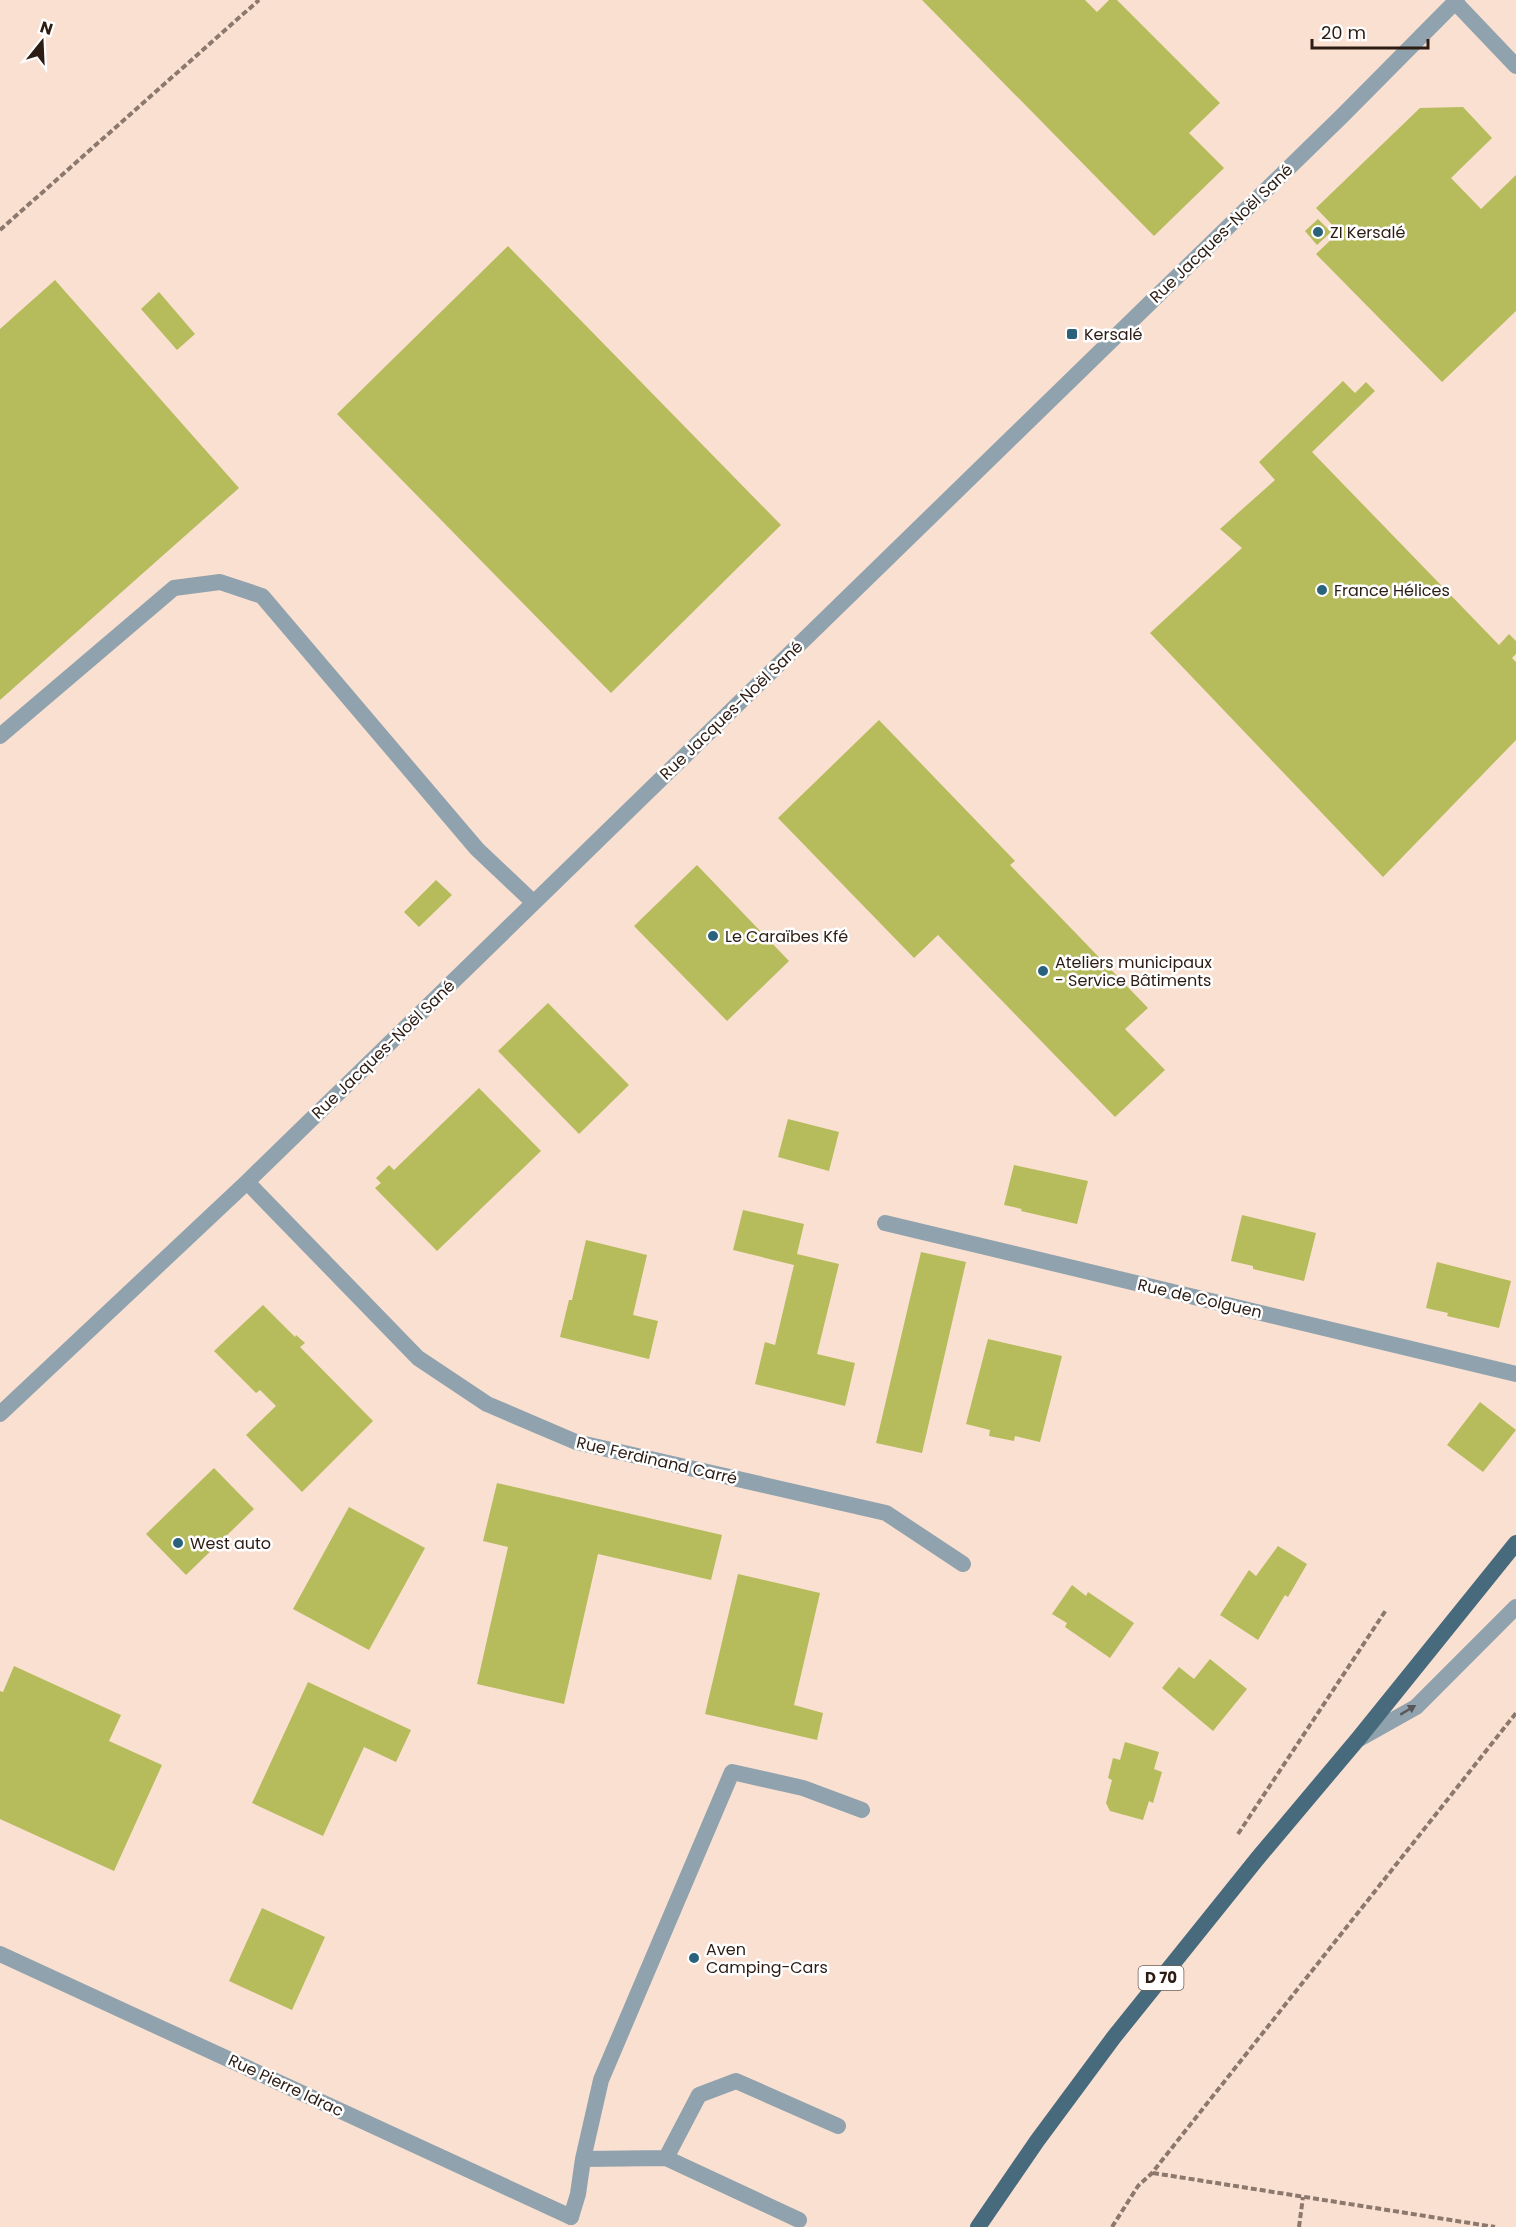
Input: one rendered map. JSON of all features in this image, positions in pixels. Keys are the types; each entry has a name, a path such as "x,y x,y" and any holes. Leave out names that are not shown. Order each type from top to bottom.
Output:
{"main road":[{"name":"D 70","path":"978,2227 1037,2141 1114,2037 1516,1543"}],"street":[{"path":"1456,1 1516,66"},
{"name":"Rue Jacques-Noël Sané","path":"0,1414 247,1182 1342,116 1456,1"},
{"path":"0,736 174,588 220,582 262,596 477,849 533,902"},
{"name":"Rue Ferdinand Carré","path":"247,1182 418,1358 487,1404 576,1442 886,1513 963,1564"},
{"name":"Rue de Colguen","path":"885,1223 1516,1374"},
{"path":"1358,1739 1416,1707 1516,1607"},
{"path":"799,2220 666,2158 583,2159 601,2080 732,1772 803,1788 862,1810"},
{"name":"Rue Pierre Idrac","path":"0,1954 571,2217 578,2194 583,2159"},
{"path":"666,2158 699,2095 736,2081 838,2126"}],"path":[{"path":"0,230 259,0"},
{"path":"1113,2227 1138,2186 1152,2173 1516,1713"},
{"path":"1152,2173 1495,2227"},
{"path":"1299,2227 1303,2197"}],"building":[{"path":"922,0 1085,0 1097,12 1109,0 1117,0 1220,103 1189,133 1224,168 1154,236"},
{"path":"1463,107 1492,138 1451,178 1481,209 1516,175 1516,311 1442,382 1316,254 1339,232 1316,208 1420,108"},
{"name":"ZI Kersalé","path":"1318,219 1331,232 1317,245 1305,231"},
{"path":"508,246 781,525 611,693 337,414"},
{"path":"55,280 239,488 0,700 0,329"},
{"path":"159,292 195,334 177,350 141,309"},
{"name":"France Hélices","path":"1343,381 1355,393 1366,382 1375,391 1312,452 1499,645 1509,634 1516,641 1516,654 1512,658 1516,662 1516,740 1383,877 1150,633 1242,548 1220,529 1275,480 1259,462"},
{"path":"879,720 1015,861 1010,865 1148,1008 1125,1029 1165,1070 1115,1117 938,935 914,958 778,818"},
{"path":"697,865 789,961 727,1021 634,926"},
{"path":"436,880 452,895 419,927 404,912"},
{"path":"548,1003 629,1085 579,1134 498,1051"},
{"path":"479,1088 541,1151 437,1251 375,1188 381,1183 376,1178 389,1165 394,1170"},
{"path":"788,1119 839,1132 829,1171 778,1157"},
{"path":"1014,1165 1088,1181 1077,1224 1004,1205"},
{"path":"743,1210 804,1224 797,1254 839,1264 817,1354 855,1363 845,1406 755,1384 765,1342 775,1345 794,1265 733,1250"},
{"path":"1242,1215 1316,1233 1304,1281 1253,1269 1253,1266 1231,1261"},
{"path":"586,1240 647,1255 633,1315 658,1321 649,1359 560,1337 569,1300 572,1300"},
{"path":"921,1252 966,1262 922,1453 876,1443"},
{"path":"1437,1262 1511,1281 1499,1328 1447,1316 1448,1313 1426,1308"},
{"path":"263,1305 295,1337 296,1335 305,1343 300,1347 373,1421 302,1492 246,1435 276,1406 260,1390 256,1393 214,1351"},
{"path":"988,1339 1062,1356 1040,1442 1015,1436 1014,1441 989,1436 990,1430 966,1424"},
{"path":"1480,1402 1516,1430 1483,1472 1447,1445"},
{"path":"214,1468 254,1509 186,1575 146,1534"},
{"path":"497,1483 722,1535 711,1580 598,1554 564,1704 477,1684 508,1547 483,1541"},
{"path":"349,1507 425,1548 369,1650 293,1609"},
{"path":"1278,1546 1307,1564 1288,1597 1285,1595 1258,1640 1220,1615 1249,1570 1256,1576"},
{"path":"738,1574 820,1593 794,1705 823,1713 817,1740 705,1714"},
{"path":"1072,1585 1086,1596 1088,1592 1134,1623 1110,1658 1065,1627 1067,1623 1052,1614"},
{"path":"1210,1659 1247,1689 1213,1731 1162,1688 1179,1667 1194,1679"},
{"path":"14,1666 121,1715 109,1741 162,1765 114,1871 0,1819 0,1691 3,1692"},
{"path":"308,1682 411,1730 396,1762 364,1747 323,1836 252,1803"},
{"path":"1125,1742 1159,1752 1154,1769 1162,1772 1153,1803 1149,1801 1143,1820 1110,1811 1106,1803 1112,1780 1108,1778 1113,1758 1120,1760"},
{"path":"262,1908 325,1937 292,2010 229,1981"}],"place":[{"name":"ZI Kersalé","path":"1318,232"},
{"name":"Kersalé","path":"1072,334"},
{"name":"France Hélices","path":"1322,590"},
{"name":"Le Caraïbes Kfé","path":"713,936"},
{"name":"Ateliers municipaux - Service Bâtiments","path":"1043,971"},
{"name":"West auto","path":"178,1543"},
{"name":"Aven Camping-Cars","path":"694,1958"}]}
